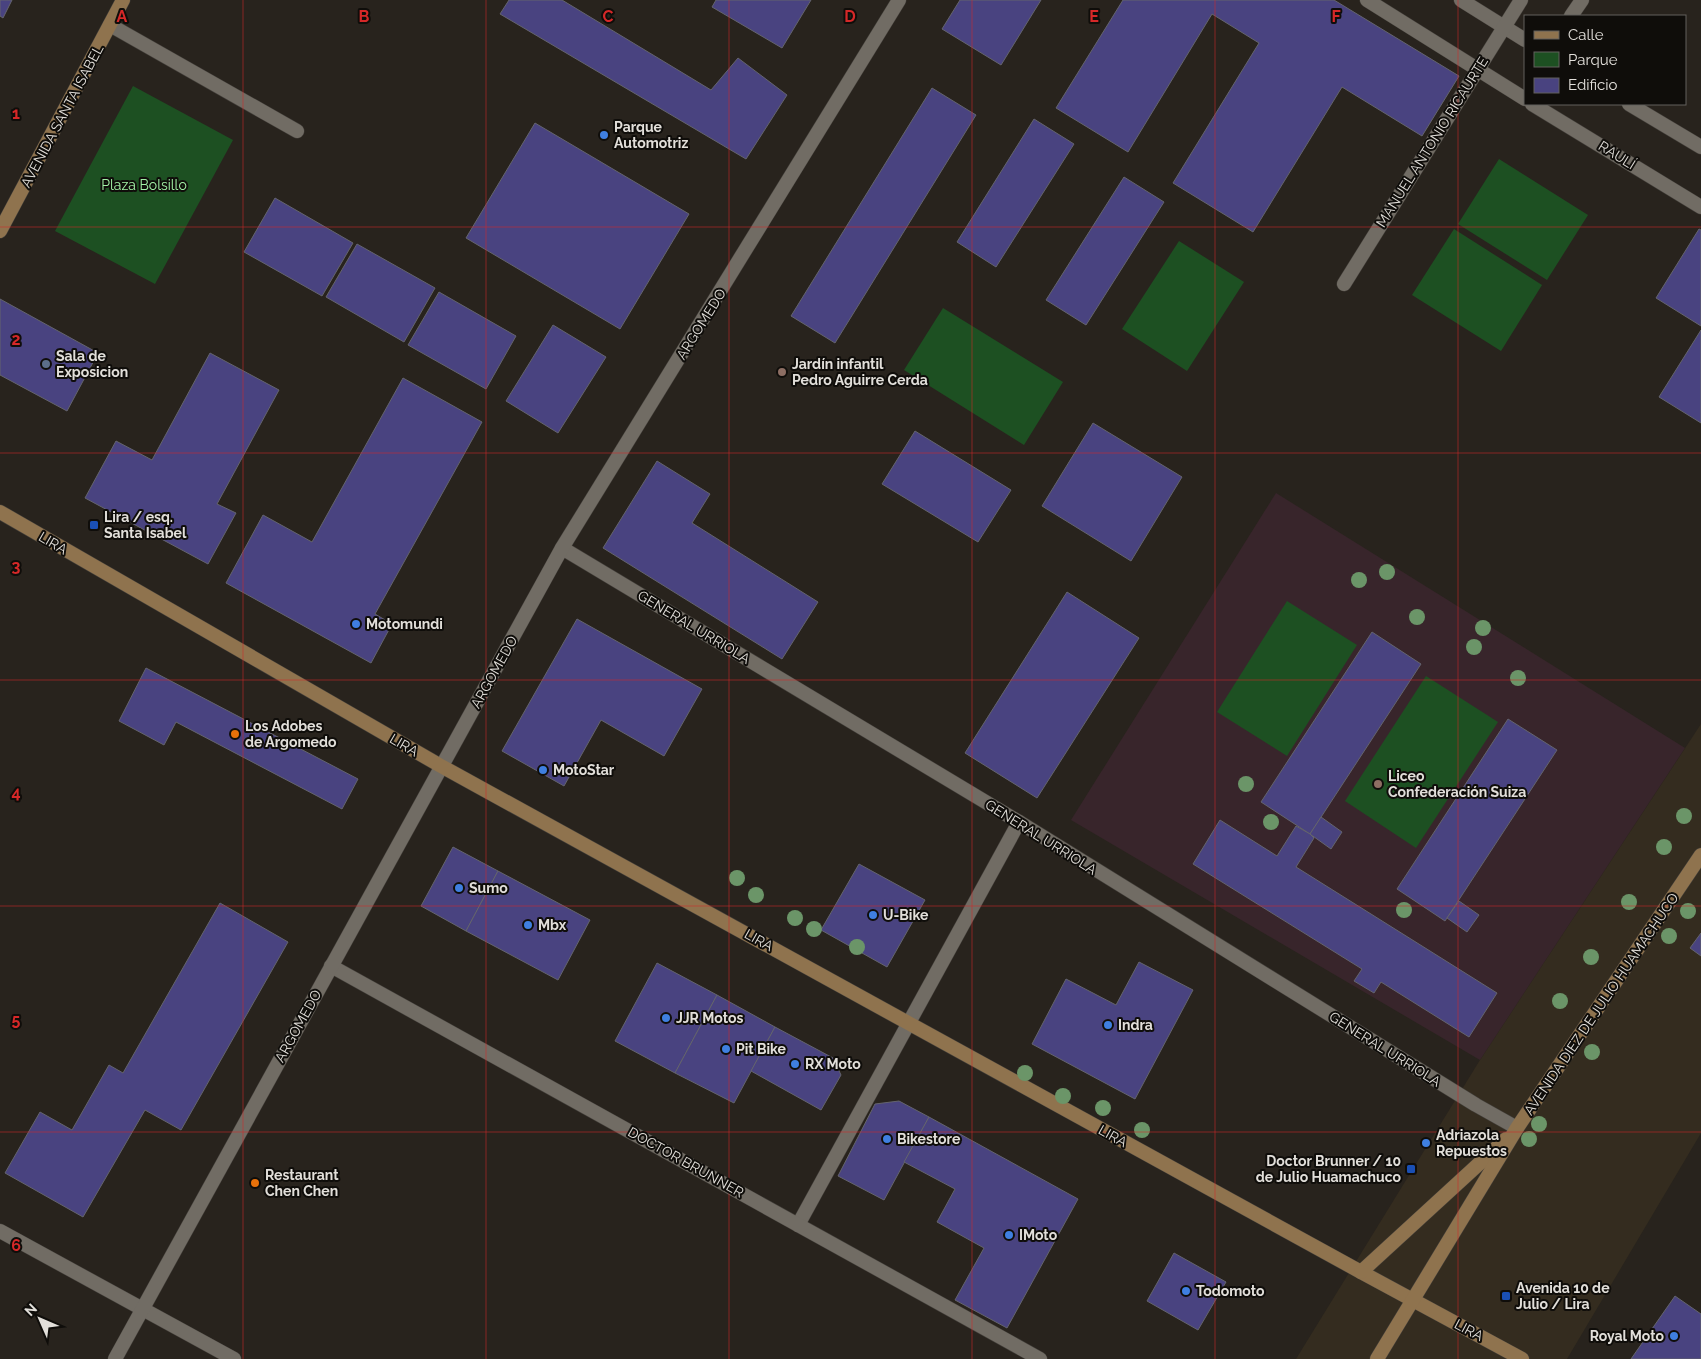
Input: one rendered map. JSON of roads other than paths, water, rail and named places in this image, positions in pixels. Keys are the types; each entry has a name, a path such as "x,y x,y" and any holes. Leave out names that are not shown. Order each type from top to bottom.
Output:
{"main road":[{"name":"AVENIDA SANTA ISABEL","path":"0,231 124,0"},
{"name":"LIRA","path":"0,512 441,766 1522,1359"},
{"name":"AVENIDA DIEZ DE JULIO HUAMACHUCO","path":"1377,1359 1517,1128 1701,856"},
{"path":"1361,1272 1517,1128"}],"street":[{"name":"ARGOMEDO","path":"115,1359 562,548 899,0"},
{"path":"1368,0 1477,69 1523,95"},
{"path":"1461,0 1524,39"},
{"name":"MANUEL ANTONIO RICAURTE","path":"1344,284 1521,0"},
{"path":"1572,15 1582,0"},
{"path":"110,25 297,131"},
{"name":"RAULÍ","path":"1534,105 1701,207"},
{"path":"1631,105 1701,147"},
{"name":"GENERAL URRIOLA","path":"562,548 1019,822 1476,1105 1517,1128"},
{"path":"798,1225 1019,822"},
{"name":"DOCTOR BRUNNER","path":"331,966 1040,1359"},
{"path":"0,1231 234,1359"}],"place":[{"name":"Parque Automotriz","path":"604,135"},
{"name":"Sala de Exposicion","path":"46,364"},
{"name":"Jardín infantil Pedro Aguirre Cerda","path":"782,372"},
{"name":"Lira / esq. Santa Isabel","path":"94,525"},
{"name":"Motomundi","path":"356,624"},
{"name":"Los Adobes de Argomedo","path":"235,734"},
{"name":"MotoStar","path":"543,770"},
{"name":"Liceo Confederación Suiza","path":"1378,784"},
{"name":"Sumo","path":"459,888"},
{"name":"U-Bike","path":"873,915"},
{"name":"Mbx","path":"528,925"},
{"name":"JJR Motos","path":"666,1018"},
{"name":"Indra","path":"1108,1025"},
{"name":"Pit Bike","path":"726,1049"},
{"name":"RX Moto","path":"795,1064"},
{"name":"Bikestore","path":"887,1139"},
{"name":"Adriazola Repuestos","path":"1426,1143"},
{"name":"Doctor Brunner / 10 de Julio Huamachuco","path":"1411,1169"},
{"name":"Restaurant Chen Chen","path":"255,1183"},
{"name":"IMoto","path":"1009,1235"},
{"name":"Todomoto","path":"1186,1291"},
{"name":"Avenida 10 de Julio / Lira","path":"1506,1296"},
{"name":"Royal Moto","path":"1674,1336"}],"park label":[{"name":"Plaza Bolsillo","path":"144,185"}]}
